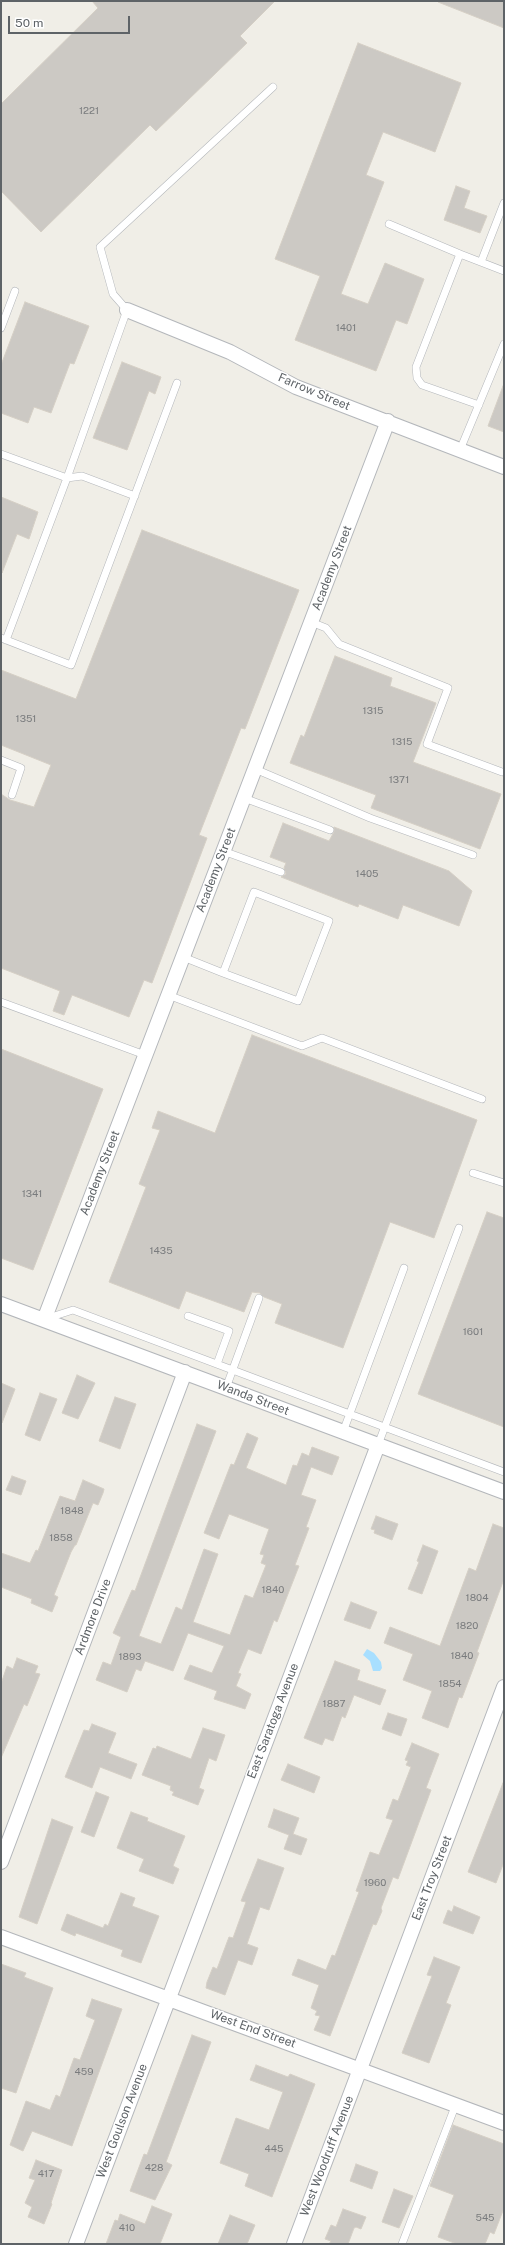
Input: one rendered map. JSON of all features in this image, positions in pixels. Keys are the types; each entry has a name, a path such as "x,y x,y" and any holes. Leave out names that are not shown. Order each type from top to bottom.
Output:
{"street":[{"name":"Farrow Street","path":"127,310 230,352 296,387 388,421 504,467"},
{"name":"Academy Street","path":"44,1320 388,421"},
{"name":"Wanda Street","path":"1,1304 504,1492"},
{"name":"Ardmore Drive","path":"1,1862 185,1372"},
{"name":"East Saratoga Avenue","path":"168,1999 378,1445"},
{"name":"East Troy Street","path":"360,2068 504,1687"},
{"name":"West End Street","path":"1,1937 504,2122"},
{"name":"West Goulson Avenue","path":"76,2244 168,1999"},
{"name":"West Woodruff Avenue","path":"294,2244 360,2068"}],"lane":[{"path":"177,383 70,665 4,639 68,478 127,310 113,294 100,247 273,87"},
{"path":"481,262 504,203"},
{"path":"389,224 504,271"},
{"path":"460,254 416,367 417,378 422,385 479,405"},
{"path":"1,328 15,291"},
{"path":"460,450 504,344"},
{"path":"1,454 68,478 82,476 135,496"},
{"path":"312,622 326,628 339,644 448,688 427,744 502,772"},
{"path":"1,760 21,768 12,795"},
{"path":"255,769 370,818 473,855"},
{"path":"244,798 330,830"},
{"path":"223,851 281,872"},
{"path":"183,957 223,973 298,1002 329,921 254,892 223,973"},
{"path":"168,995 302,1046 322,1038 482,1099"},
{"path":"1,1002 146,1055"},
{"path":"473,1173 504,1184"},
{"path":"378,1445 460,1228"},
{"path":"343,1432 404,1268"},
{"path":"226,1388 259,1298"},
{"path":"44,1320 74,1310 504,1472"},
{"path":"188,1316 229,1331 217,1364"},
{"path":"402,2244 456,2104"}],"water":[{"path":"367,1649 374,1653 381,1662 382,1668 380,1671 373,1671 370,1661 363,1655"}],"building":[{"path":"92,1 275,1 240,36 247,43 156,131 150,125 41,232 1,191 1,104 98,8"},
{"path":"504,1 504,28 438,2"},
{"path":"358,43 461,83 435,152 383,132 366,175 384,182 341,294 368,304 385,263 424,279 407,324 396,320 376,371 295,340 320,276 275,259"},
{"path":"456,186 470,191 464,208 487,216 480,233 444,220"},
{"path":"25,302 89,326 74,364 70,363 51,413 34,407 28,423 1,413 1,365"},
{"path":"122,362 161,377 155,394 149,391 127,450 93,438"},
{"path":"504,386 504,432 488,426"},
{"path":"1,497 38,512 29,539 17,534 2,573"},
{"path":"142,530 299,590 245,729 241,728 199,835 207,838 152,983 144,980 129,1017 72,995 64,1015 53,1011 60,991 1,968 1,794 10,800 34,807 51,765 1,745 1,670 76,699"},
{"path":"335,656 392,678 390,686 436,703 413,762 501,794 480,849 371,808 376,795 290,763 301,735 304,737"},
{"path":"283,823 329,841 334,832 334,827 449,871 472,891 459,926 403,905 398,919 359,904 358,907 281,877 286,874 284,868 286,863 270,857"},
{"path":"252,1035 477,1120 434,1238 390,1222 343,1348 275,1323 282,1304 264,1297 260,1293 252,1292 244,1312 186,1291 179,1309 109,1282 146,1187 139,1184 160,1130 152,1128 158,1111 215,1133"},
{"path":"1,1049 103,1089 33,1270 1,1258"},
{"path":"487,1212 504,1218 504,1427 418,1394"},
{"path":"77,1375 95,1383 78,1419 62,1413"},
{"path":"1,1383 15,1389 2,1423 1,1423"},
{"path":"40,1393 57,1399 40,1441 25,1435"},
{"path":"115,1397 136,1404 120,1449 99,1441"},
{"path":"197,1424 216,1431 139,1636 161,1644 176,1607 182,1610 204,1549 218,1554 193,1622 230,1635 245,1595 253,1598 266,1565 261,1563 264,1555 260,1554 269,1529 229,1514 219,1539 204,1533 231,1464 234,1465 247,1433 258,1438 246,1468 286,1485 293,1465 297,1466 302,1453 309,1456 312,1447 339,1457 332,1475 311,1467 301,1495 316,1500 306,1527 309,1528 295,1565 299,1566 277,1622 274,1620 261,1654 248,1649 238,1673 241,1674 236,1686 251,1694 245,1709 214,1699 217,1691 184,1679 190,1665 212,1673 224,1646 188,1633 173,1671 145,1661 141,1671 136,1669 127,1692 96,1680 103,1662 111,1665 121,1637 113,1633 132,1590 135,1591"},
{"path":"12,1476 26,1481 21,1495 6,1490"},
{"path":"83,1480 104,1489 98,1505 93,1503 76,1545 71,1552 54,1595 58,1597 52,1612 31,1603 32,1599 1,1587 1,1553 30,1563 36,1550 38,1551 60,1496 75,1501"},
{"path":"376,1516 398,1524 392,1540 374,1533 375,1530 371,1529"},
{"path":"493,1524 504,1528 504,1579 477,1652 479,1653 473,1669 462,1698 459,1697 448,1728 422,1718 432,1691 403,1680 413,1654 384,1643 390,1627 440,1646 469,1568 476,1571"},
{"path":"423,1545 438,1551 422,1594 408,1589 419,1562 417,1561"},
{"path":"351,1602 377,1612 370,1629 344,1620"},
{"path":"17,1658 38,1666 35,1673 40,1674 27,1706 24,1704 1,1758 1,1684 7,1666 13,1669"},
{"path":"335,1661 360,1670 357,1680 386,1690 380,1705 354,1695 345,1718 342,1716 333,1741 325,1738 322,1745 304,1738"},
{"path":"388,1713 407,1719 401,1736 382,1729"},
{"path":"92,1724 116,1733 108,1753 137,1764 131,1779 100,1767 92,1788 65,1777 84,1730 89,1731"},
{"path":"203,1728 225,1735 216,1761 209,1758 199,1788 204,1790 198,1805 172,1795 174,1792 170,1790 171,1786 142,1775 153,1748 156,1749 157,1746 191,1759"},
{"path":"412,1743 439,1754 426,1788 431,1790 398,1879 393,1877 381,1908 382,1911 376,1925 373,1924 330,2036 314,2030 320,2016 315,2015 317,2011 311,2008 319,1985 292,1975 298,1959 326,1970 332,1955 335,1956 359,1892 356,1891 370,1852 379,1855 393,1820 386,1818 393,1799 398,1801 411,1767 406,1765 408,1761 405,1760"},
{"path":"288,1764 320,1777 314,1793 281,1780"},
{"path":"503,1783 504,1862 496,1883 468,1872"},
{"path":"96,1792 109,1797 94,1837 81,1832"},
{"path":"274,1809 299,1818 293,1834 307,1839 301,1855 284,1849 289,1835 268,1827"},
{"path":"131,1812 148,1818 147,1821 185,1836 173,1866 179,1869 173,1884 139,1871 144,1859 117,1848"},
{"path":"52,1819 73,1827 37,1924 19,1917"},
{"path":"258,1859 284,1868 269,1910 260,1907 247,1944 258,1948 252,1965 238,1960 225,1995 206,1988 207,1982 213,1967 217,1969 229,1937 233,1938 246,1902 241,1901"},
{"path":"121,1893 135,1898 132,1906 159,1916 141,1963 121,1956 123,1950 76,1933 75,1936 61,1930 67,1914 103,1928 105,1924 108,1926"},
{"path":"454,1906 480,1917 473,1934 443,1923 448,1910 452,1912"},
{"path":"434,1957 460,1967 446,2003 451,2005 429,2063 402,2053 432,1976 427,1975"},
{"path":"1,1964 26,1973 24,1977 53,1988 16,2093 1,2088"},
{"path":"92,1999 122,2009 72,2146 32,2131 23,2151 10,2145 26,2101 50,2110 56,2095 60,2097 74,2058 80,2060 95,2020 86,2016"},
{"path":"192,2035 211,2042 166,2162 172,2165 155,2200 130,2191 144,2154 147,2155"},
{"path":"256,2065 288,2077 290,2074 315,2084 272,2197 245,2186 249,2174 220,2163 236,2118 269,2130 283,2092 250,2080"},
{"path":"453,2125 504,2144 504,2208 494,2234 490,2232 485,2244 457,2244 438,2237 454,2195 430,2186"},
{"path":"36,2160 62,2170 51,2203 52,2204 44,2224 28,2217 32,2207 25,2203 35,2180 29,2178"},
{"path":"356,2164 378,2172 372,2189 350,2181"},
{"path":"394,2189 413,2196 399,2228 382,2222"},
{"path":"152,2206 172,2214 160,2244 106,2244 115,2220 118,2221 120,2214 145,2224"},
{"path":"343,2209 366,2217 361,2229 356,2227 354,2228 348,2244 329,2244 331,2241 325,2239 331,2225 336,2227"},
{"path":"230,2215 255,2225 247,2244 218,2244"}]}
